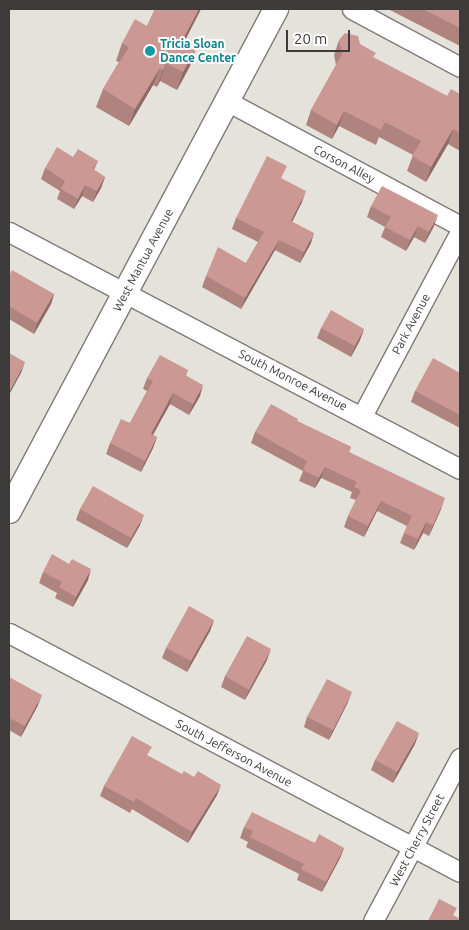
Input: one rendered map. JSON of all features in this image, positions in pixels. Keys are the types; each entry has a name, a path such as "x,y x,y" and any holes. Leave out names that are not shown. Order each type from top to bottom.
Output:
{"street":[{"name":"West Mantua Avenue","path":"9,511 276,9"},
{"path":"352,9 460,67"},
{"name":"Corson Alley","path":"227,101 460,226"},
{"name":"South Monroe Avenue","path":"9,232 460,469"},
{"name":"Park Avenue","path":"362,416 460,232"},
{"name":"South Jefferson Avenue","path":"9,633 460,872"},
{"name":"West Cherry Street","path":"373,921 460,758"}],"building":[{"name":"Tricia Sloan Dance Center","path":"155,9 199,9 182,41 196,48 183,72 166,63 163,70 160,68 135,109 103,89 129,47 122,43 135,19 147,26"},
{"path":"423,9 460,9 460,28"},
{"path":"345,33 358,36 360,44 376,53 373,57 447,96 451,89 460,94 460,133 453,129 431,167 412,156 421,141 385,122 381,130 344,111 337,125 311,110 342,54 339,40"},
{"path":"57,147 73,157 78,149 98,161 93,169 105,177 97,191 85,185 78,199 61,189 65,181 45,168"},
{"path":"267,156 287,166 281,178 306,191 291,221 314,233 304,252 279,240 245,298 206,276 218,247 246,263 264,232 236,218"},
{"path":"382,186 438,215 429,232 418,226 410,240 385,227 391,217 371,206"},
{"path":"12,270 54,294 37,323 9,306 9,276"},
{"path":"331,310 364,329 355,346 321,328"},
{"path":"9,353 25,362 9,392"},
{"path":"160,355 188,370 185,375 203,385 193,404 173,393 151,434 157,437 145,461 110,443 121,419 130,423 153,381 147,378"},
{"path":"433,358 460,373 460,415 415,391"},
{"path":"271,404 298,419 297,421 351,447 349,452 445,498 433,525 426,522 418,539 404,533 412,516 381,501 368,526 348,516 361,490 354,487 357,482 325,467 319,478 303,470 307,461 255,432"},
{"path":"93,486 144,515 131,538 80,509"},
{"path":"52,554 69,564 72,559 91,569 76,597 59,587 62,582 43,572"},
{"path":"189,606 214,620 191,661 166,648"},
{"path":"247,636 271,649 249,690 225,676"},
{"path":"9,677 42,695 25,726 9,718"},
{"path":"327,679 352,692 333,730 307,717"},
{"path":"397,721 419,733 397,772 375,760"},
{"path":"132,736 152,747 147,755 182,774 184,771 194,777 198,771 221,785 192,832 136,798 134,802 104,786"},
{"path":"252,812 315,843 319,834 344,848 326,882 301,869 304,864 250,837 253,831 244,827"},
{"path":"439,899 457,908 453,915 460,919 460,921 428,921"}],"place":[{"name":"Tricia Sloan Dance Center","path":"150,51"}]}
